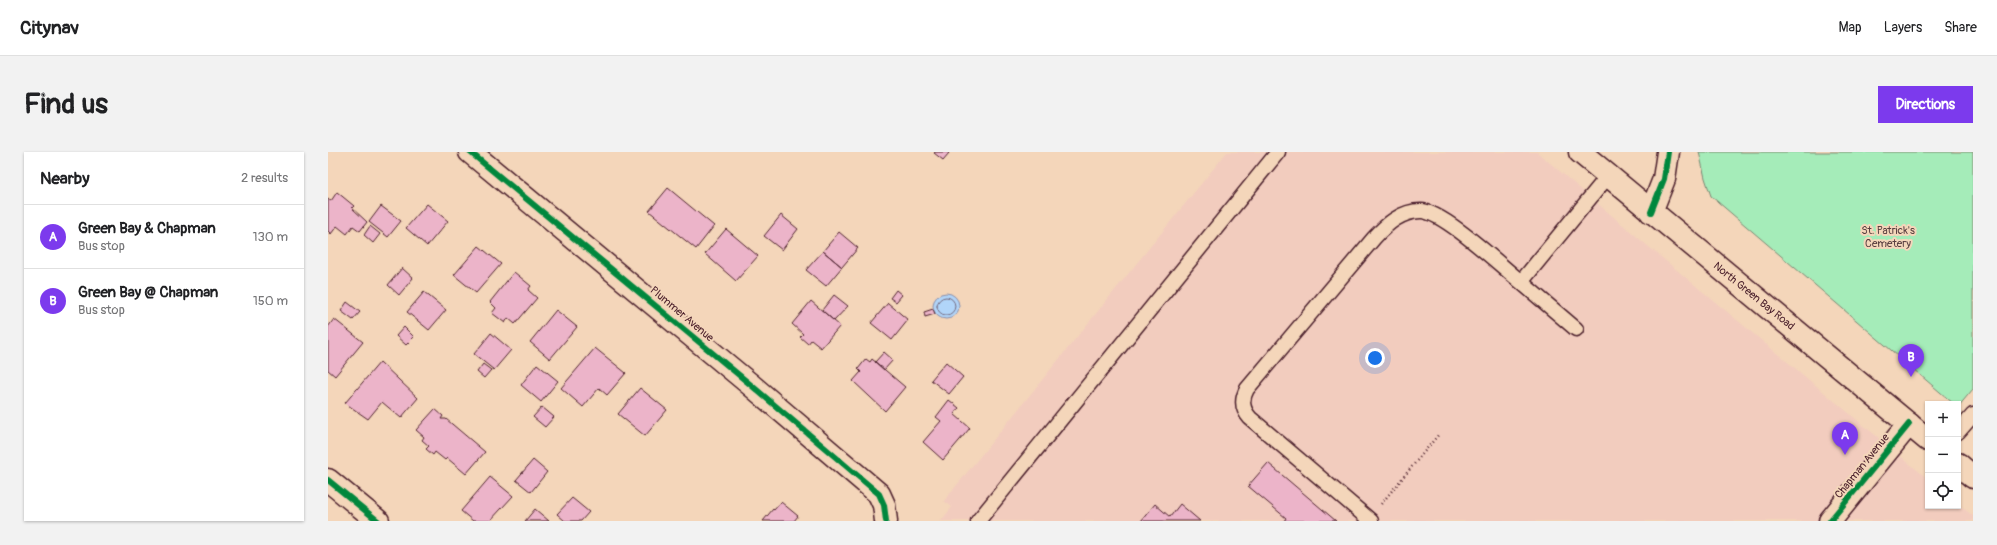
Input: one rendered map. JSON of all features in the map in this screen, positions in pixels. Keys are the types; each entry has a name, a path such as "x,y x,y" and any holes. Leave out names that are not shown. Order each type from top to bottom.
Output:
{"street":[{"name":"Plummer Avenue","path":"470,152 745,380 879,494 884,505 886,521"},
{"name":"North Green Bay Road","path":"1580,152 1925,437"},
{"path":"1651,212 1664,179 1668,152"},
{"name":"Chapman Avenue","path":"1830,521 1909,424"},
{"path":"1961,467 1973,477"},
{"path":"328,480 378,521"}],"lane":[{"path":"978,521 1278,152"},
{"path":"1521,282 1608,176"},
{"path":"1370,520 1250,418 1244,409 1243,396 1247,389 1374,238 1386,226 1407,212 1422,211 1434,214 1447,222 1576,329"},
{"path":"1961,429 1973,415"}],"path":[{"path":"1370,520 1439,434"}],"shaded area":[{"path":"1227,152 1537,152 1925,477 1925,509 1961,509 1961,506 1973,516 1973,521 941,521 952,507 944,501"}],"green space":[{"name":"St. Patrick's Cemetery","path":"1699,152 1973,152 1973,389 1961,403 1961,401 1950,401 1711,196"}],"water":[{"path":"946,293 955,297 959,306 955,315 946,319 937,315 933,306 937,297"}],"building":[{"path":"934,153 949,153 943,160"},
{"path":"668,188 714,226 696,249 649,211"},
{"path":"337,192 354,206 352,208 367,222 360,231 353,226 347,234 337,226 331,234 328,231 328,199 331,201"},
{"path":"427,204 448,221 427,246 406,228"},
{"path":"381,206 401,221 388,237 369,222"},
{"path":"781,215 798,229 782,250 764,236"},
{"path":"370,226 380,234 373,243 364,235"},
{"path":"726,229 758,256 736,281 705,254"},
{"path":"839,232 858,248 842,267 823,251"},
{"path":"479,246 501,264 476,293 454,275"},
{"path":"823,251 842,267 826,286 806,270"},
{"path":"402,268 413,278 399,295 388,285"},
{"path":"514,272 531,286 528,290 537,298 515,324 508,318 505,323 492,313 496,308 490,302"},
{"path":"896,290 902,295 896,302 890,298"},
{"path":"424,292 446,310 429,330 407,312"},
{"path":"834,295 848,306 834,321 822,310"},
{"path":"811,301 840,326 821,348 811,340 808,344 800,337 803,334 792,324"},
{"path":"347,302 360,312 353,320 341,311"},
{"path":"888,303 908,320 892,340 871,323"},
{"path":"933,309 935,314 925,317 924,312"},
{"path":"556,310 577,327 550,359 530,342"},
{"path":"334,319 363,342 335,376 328,370 328,327"},
{"path":"404,327 414,337 406,345 396,336"},
{"path":"491,333 511,350 494,370 474,354"},
{"path":"595,348 626,373 607,395 599,388 583,407 561,388"},
{"path":"884,352 893,360 884,370 875,362"},
{"path":"866,359 870,362 872,359 905,387 885,411 853,381 861,372 858,369"},
{"path":"380,362 418,398 401,418 382,402 368,419 345,403"},
{"path":"946,362 963,377 949,394 931,380"},
{"path":"483,364 491,370 484,378 477,372"},
{"path":"537,364 558,381 541,402 521,385"},
{"path":"640,388 667,410 645,436 618,414"},
{"path":"949,400 959,408 954,414 970,428 943,460 923,442 941,421 936,417"},
{"path":"542,407 554,417 545,427 533,417"},
{"path":"435,409 443,416 441,419 446,419 485,452 466,474 447,458 445,460 435,452 433,455 426,449 429,446 422,440 424,437 416,430"},
{"path":"533,460 547,472 531,492 516,480"},
{"path":"1268,463 1336,521 1284,521 1286,518 1248,486"},
{"path":"490,477 513,496 490,521 473,521 461,511"},
{"path":"572,498 589,512 581,521 565,521 557,514"},
{"path":"781,502 798,516 794,521 763,521 773,509 774,510"},
{"path":"1155,504 1170,517 1180,504 1200,521 1141,521"},
{"path":"535,509 549,521 525,521"}],"cycle path":[{"path":"470,152 751,385 879,494 884,505 886,521"},
{"path":"1651,212 1664,179 1668,152"},
{"path":"1830,521 1909,424"},
{"path":"328,480 378,521"}],"place":[{"name":"Green Bay @ Chapman","path":"1911,377"},
{"name":"Green Bay & Chapman","path":"1845,455"}]}
